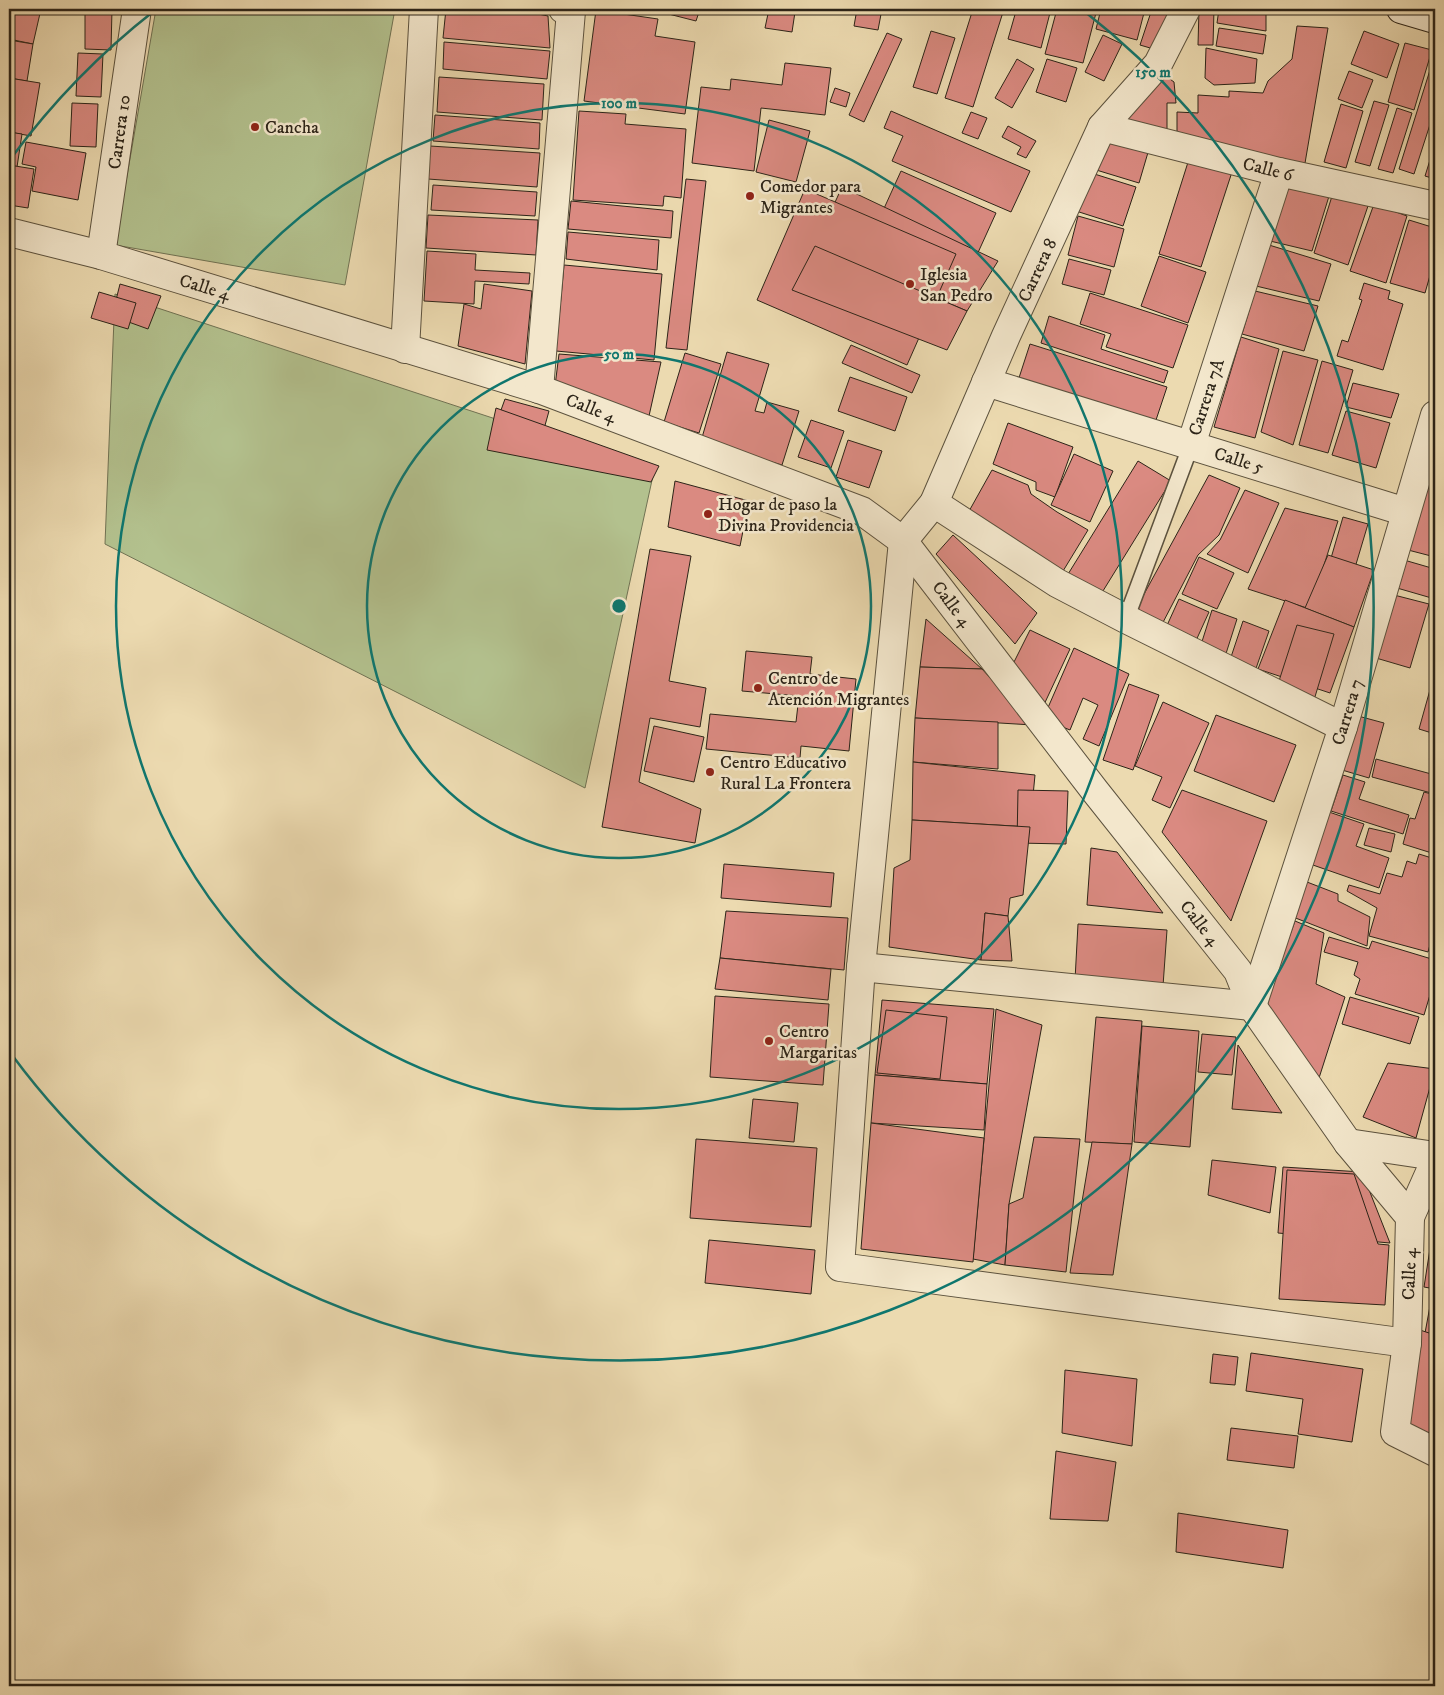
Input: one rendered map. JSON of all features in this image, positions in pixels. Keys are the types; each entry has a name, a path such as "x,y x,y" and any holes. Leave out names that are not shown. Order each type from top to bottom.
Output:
{"street":[{"name":"Carrera 10","path":"101,255 137,9"},
{"path":"406,349 424,9"},
{"path":"539,389 571,11 563,9"},
{"name":"Carrera 8","path":"903,541 934,503 1006,336 1102,127 1158,64 1186,9"},
{"path":"1401,9 1435,19"},
{"name":"Calle 6","path":"1102,127 1279,172 1435,206"},
{"name":"Carrera 7A","path":"1190,445 1279,172"},
{"name":"Calle 4","path":"9,232 101,255 539,389 862,511 903,541 1095,791 1238,971 1252,1006 1348,1143 1410,1217 1406,1343 1395,1432 1435,1452"},
{"name":"Calle 5","path":"986,382 1406,512"},
{"name":"Carrera 7","path":"1252,1006 1343,727 1435,415"},
{"path":"934,503 1057,583 1343,727"},
{"path":"903,541 861,967 840,1267 1406,1343"},
{"path":"861,967 1252,1006"},
{"path":"1348,1143 1435,1156"},
{"path":"1410,1217 1435,1161"}],"lane":[{"name":"Carrera 7A","path":"1126,619 1190,445"}],"green space":[{"name":"Cancha","path":"156,9 395,9 345,285 115,245"},
{"path":"115,294 654,471 585,788 105,544"}],"building":[{"path":"9,9 41,9 33,44 9,39"},
{"path":"85,9 112,9 111,50 85,49"},
{"path":"446,9 514,9 548,16 550,48 443,38"},
{"path":"649,9 700,9 696,21"},
{"path":"769,9 795,12 792,32 765,28"},
{"path":"857,9 882,9 878,30 854,26"},
{"path":"973,9 1004,9 973,107 945,98"},
{"path":"1005,9 1051,9 1041,48 1008,39 1016,11"},
{"path":"1057,9 1097,9 1083,63 1045,54"},
{"path":"1101,9 1145,9 1137,40 1096,29"},
{"path":"1152,9 1171,9 1157,50 1140,45"},
{"path":"1199,9 1214,9 1213,45 1198,45"},
{"path":"1219,9 1266,9 1266,31 1217,23"},
{"path":"596,10 658,19 655,36 695,42 685,114 584,101"},
{"path":"1297,26 1328,28 1304,169 1177,133 1177,112 1198,113 1198,95 1229,97 1229,91 1263,93 1268,81 1292,59"},
{"path":"1219,28 1266,35 1263,54 1216,46"},
{"path":"931,31 955,38 937,94 913,87"},
{"path":"1364,31 1399,44 1387,78 1351,64"},
{"path":"887,33 902,39 864,122 849,115"},
{"path":"1103,35 1122,44 1104,81 1085,72"},
{"path":"9,40 33,44 27,81 9,78"},
{"path":"444,42 550,51 547,79 443,69"},
{"path":"1405,43 1432,50 1414,110 1388,102"},
{"path":"1206,48 1257,59 1255,83 1214,85 1205,78"},
{"path":"78,53 103,54 101,97 76,96"},
{"path":"1435,54 1435,109 1414,174 1399,169"},
{"path":"1017,59 1034,69 1012,108 995,98"},
{"path":"1047,59 1077,68 1066,102 1036,92"},
{"path":"785,63 831,68 825,115 761,108 754,171 692,163 701,87 730,90 731,79 782,85"},
{"path":"1349,71 1373,80 1362,108 1338,99"},
{"path":"439,77 544,84 542,120 437,112"},
{"path":"1167,77 1174,82 1176,103 1167,103 1167,136 1117,119 1151,80"},
{"path":"9,78 40,83 31,136 9,132"},
{"path":"835,88 850,93 846,107 830,102"},
{"path":"1374,101 1389,105 1370,166 1355,162"},
{"path":"72,103 98,104 96,147 70,146"},
{"path":"1341,104 1363,111 1346,168 1324,162"},
{"path":"1397,108 1412,113 1393,173 1378,169"},
{"path":"579,111 626,114 625,124 686,129 681,198 664,196 663,206 573,200"},
{"path":"891,111 1030,171 1011,212 892,161 903,136 884,128"},
{"path":"971,112 987,118 978,139 962,133"},
{"path":"435,115 540,123 539,149 433,141"},
{"path":"769,120 810,131 796,182 756,172"},
{"path":"1008,126 1036,141 1026,158 1017,154 1021,147 1002,137"},
{"path":"9,132 22,134 17,167 9,165"},
{"path":"1104,135 1149,149 1139,183 1093,169"},
{"path":"26,142 86,153 78,200 32,191 36,167 22,164"},
{"path":"1435,144 1435,179 1425,176"},
{"path":"430,146 540,153 537,187 428,179"},
{"path":"1189,159 1232,172 1201,267 1159,254"},
{"path":"9,165 34,169 28,208 9,205"},
{"path":"901,171 996,213 976,257 881,215"},
{"path":"1088,172 1136,187 1123,226 1076,211"},
{"path":"686,179 706,181 687,350 666,348"},
{"path":"1288,181 1330,193 1312,251 1270,241"},
{"path":"433,185 537,192 535,216 431,210"},
{"path":"842,187 998,261 967,311 815,246"},
{"path":"805,189 956,254 907,365 757,300"},
{"path":"1333,193 1369,203 1348,265 1314,253"},
{"path":"571,201 673,211 671,238 568,229"},
{"path":"1374,204 1407,216 1386,283 1350,271"},
{"path":"428,215 538,220 536,255 426,248"},
{"path":"1078,216 1124,229 1114,267 1068,255"},
{"path":"1409,220 1435,228 1435,258 1425,293 1390,283"},
{"path":"568,232 659,240 657,270 566,259"},
{"path":"1269,245 1331,264 1319,301 1256,286"},
{"path":"815,246 967,311 947,350 792,290"},
{"path":"427,251 476,254 475,270 530,273 529,284 475,281 474,304 424,301"},
{"path":"1159,256 1206,272 1188,323 1141,306"},
{"path":"1069,259 1111,270 1104,295 1062,284"},
{"path":"564,265 662,274 654,360 556,351"},
{"path":"1364,283 1390,291 1388,299 1403,304 1383,370 1337,356 1342,340 1348,342 1362,300 1359,299"},
{"path":"120,284 161,296 148,329 112,316"},
{"path":"484,284 532,291 525,364 458,346 464,304 481,309"},
{"path":"1255,291 1318,306 1304,351 1242,334"},
{"path":"99,292 136,303 128,329 91,318"},
{"path":"1090,293 1188,325 1173,368 1106,347 1111,334 1080,324"},
{"path":"1049,316 1105,335 1101,349 1168,371 1164,383 1041,343"},
{"path":"1241,337 1279,349 1255,438 1214,427"},
{"path":"1030,344 1167,387 1153,429 1016,387"},
{"path":"851,345 920,375 912,393 842,363"},
{"path":"1283,351 1318,360 1293,445 1261,432"},
{"path":"727,352 769,364 755,411 764,413 767,402 799,411 782,465 701,441"},
{"path":"685,353 721,364 699,433 664,422"},
{"path":"559,354 661,362 649,416 555,386"},
{"path":"1322,361 1353,370 1328,453 1299,445"},
{"path":"850,377 907,397 895,431 838,411"},
{"path":"1353,383 1399,394 1391,418 1346,407"},
{"path":"505,399 549,411 539,447 492,435"},
{"path":"496,408 659,466 651,482 487,450"},
{"path":"1346,411 1390,423 1376,468 1332,455"},
{"path":"811,420 844,431 831,468 798,457"},
{"path":"1008,423 1073,447 1055,497 1036,490 1036,482 993,464"},
{"path":"1435,439 1435,557 1408,550"},
{"path":"848,440 882,451 869,488 836,477"},
{"path":"1074,454 1113,471 1090,522 1051,505"},
{"path":"1138,461 1171,481 1098,599 1065,579"},
{"path":"992,470 1028,485 1031,494 1088,530 1060,576 968,513"},
{"path":"1209,475 1240,488 1219,535 1198,555 1159,630 1131,618"},
{"name":"Hogar de paso la Divina Providencia","path":"675,481 749,501 740,546 668,527"},
{"path":"1245,490 1279,503 1248,573 1207,554 1220,540"},
{"path":"1285,508 1338,521 1310,609 1248,589"},
{"path":"1343,517 1368,524 1354,571 1329,565"},
{"path":"953,535 1037,613 1015,644 936,554"},
{"path":"650,549 691,556 669,681 706,688 700,727 650,718 639,782 701,809 695,843 602,827"},
{"path":"1328,555 1374,570 1354,627 1305,608"},
{"path":"1199,557 1234,573 1217,609 1182,594"},
{"path":"1404,560 1435,569 1435,599 1397,588"},
{"path":"1394,595 1429,604 1410,668 1376,658"},
{"path":"1179,599 1209,612 1194,645 1164,632"},
{"path":"1285,600 1354,627 1330,693 1258,669"},
{"path":"1212,610 1237,619 1223,663 1199,651"},
{"path":"926,619 982,669 920,667"},
{"path":"1243,621 1269,631 1253,677 1228,666"},
{"path":"1297,625 1334,634 1314,700 1278,684"},
{"path":"1030,630 1070,649 1041,711 1008,674"},
{"path":"1074,648 1129,674 1099,746 1083,739 1098,705 1083,698 1070,730 1043,719"},
{"path":"746,651 812,657 810,674 856,679 849,751 801,746 800,758 706,749 710,714 796,722 799,696 742,691"},
{"path":"920,667 982,669 1033,725 915,718"},
{"path":"1435,672 1435,734 1419,729"},
{"path":"1129,684 1159,695 1133,770 1103,760"},
{"path":"1163,702 1209,723 1170,808 1152,800 1162,777 1135,766"},
{"path":"1216,715 1296,745 1274,802 1194,771"},
{"path":"1358,716 1384,723 1369,778 1342,770"},
{"path":"915,718 998,722 998,769 913,762"},
{"path":"654,726 704,737 694,782 644,771"},
{"path":"1376,759 1435,775 1435,794 1372,777"},
{"path":"913,762 1035,775 1030,827 912,820"},
{"path":"1343,775 1365,782 1359,799 1409,815 1403,834 1331,811"},
{"path":"1018,790 1068,791 1066,844 1017,843"},
{"path":"1182,790 1267,821 1231,921 1162,832"},
{"path":"1424,792 1435,795 1435,854 1403,844 1410,818 1415,819"},
{"path":"1329,812 1364,824 1356,846 1389,858 1379,888 1310,864"},
{"path":"912,820 1030,827 1023,895 1010,898 1008,916 985,913 981,960 889,947 894,868 910,860"},
{"path":"1369,828 1395,834 1391,852 1364,845"},
{"path":"1091,848 1117,852 1163,913 1087,905"},
{"path":"1419,854 1435,859 1435,926 1428,952 1369,936 1377,908 1347,891 1349,885 1380,894 1387,873 1402,877 1407,861 1416,864"},
{"path":"724,864 834,873 831,907 721,898"},
{"path":"1307,882 1338,894 1338,901 1370,917 1367,946 1293,917"},
{"path":"726,911 848,918 844,970 720,958"},
{"path":"985,913 1008,916 1012,961 981,960"},
{"path":"1295,921 1324,933 1316,984 1345,997 1319,1078 1265,1004"},
{"path":"1078,924 1167,930 1163,986 1075,980"},
{"path":"1329,937 1369,949 1372,941 1435,960 1435,978 1424,1015 1355,994 1360,979 1354,975 1358,962 1324,952"},
{"path":"720,958 831,969 828,1000 715,989"},
{"name":"Centro Margaritas","path":"715,996 829,1004 823,1085 710,1077"},
{"path":"1350,997 1419,1017 1410,1044 1342,1024"},
{"path":"882,1000 994,1009 987,1084 875,1075"},
{"path":"996,1009 1042,1025 1009,1204 1005,1265 973,1259"},
{"path":"886,1010 947,1017 940,1079 877,1073"},
{"path":"1096,1017 1142,1021 1132,1144 1085,1142"},
{"path":"1142,1026 1199,1031 1190,1147 1134,1142"},
{"path":"1202,1034 1236,1037 1232,1075 1198,1072"},
{"path":"1238,1045 1282,1113 1232,1109"},
{"path":"1388,1063 1435,1069 1416,1138 1363,1117"},
{"path":"875,1075 987,1084 984,1130 871,1123"},
{"path":"753,1099 798,1103 794,1142 749,1138"},
{"path":"871,1123 984,1138 973,1262 861,1249"},
{"path":"1034,1137 1080,1139 1066,1272 1005,1265 1009,1204 1023,1198"},
{"path":"696,1139 817,1148 811,1227 690,1218"},
{"path":"1092,1142 1132,1144 1113,1275 1070,1273"},
{"path":"1212,1160 1276,1167 1270,1213 1208,1195"},
{"path":"1283,1167 1362,1172 1390,1243 1278,1233"},
{"path":"1287,1170 1354,1174 1378,1244 1389,1245 1385,1305 1279,1299"},
{"path":"1435,1217 1435,1289 1424,1287"},
{"path":"709,1240 815,1250 811,1294 705,1283"},
{"path":"1430,1306 1435,1308 1435,1336 1425,1333"},
{"path":"1420,1330 1435,1335 1435,1437 1404,1421"},
{"path":"1251,1353 1363,1369 1352,1442 1298,1434 1303,1399 1246,1391"},
{"path":"1213,1354 1238,1357 1235,1385 1210,1383"},
{"path":"1065,1370 1137,1379 1132,1446 1062,1433"},
{"path":"1231,1428 1298,1436 1294,1468 1227,1460"},
{"path":"1056,1451 1116,1462 1108,1521 1050,1519"},
{"path":"1178,1513 1288,1530 1283,1568 1176,1552"}],"place":[{"name":"Cancha","path":"255,127"},
{"name":"Comedor para Migrantes","path":"750,196"},
{"name":"Iglesia San Pedro","path":"910,284"},
{"name":"Hogar de paso la Divina Providencia","path":"708,514"},
{"name":"Centro de Atención Migrantes","path":"758,688"},
{"name":"Centro Educativo Rural La Frontera","path":"710,772"},
{"name":"Centro Margaritas","path":"769,1041"}]}
